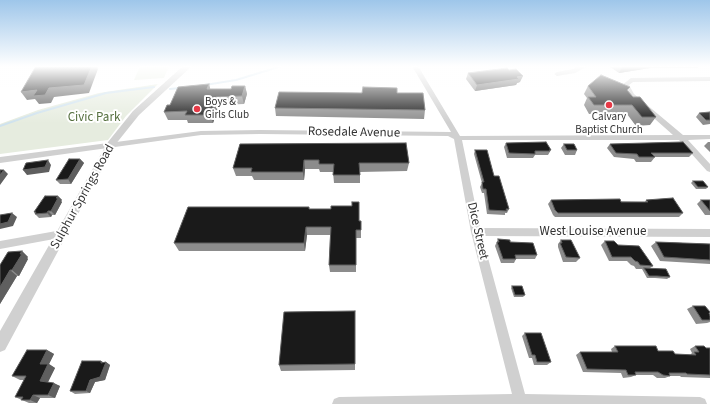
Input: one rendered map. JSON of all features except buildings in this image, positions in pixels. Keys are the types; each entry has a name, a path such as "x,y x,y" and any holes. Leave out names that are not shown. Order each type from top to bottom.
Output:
{"street":[{"name":"Sulphur Springs Road","path":"0,345 111,144 136,112 167,85"},
{"name":"Dice Street","path":"426,85 458,138 476,232 521,402"},
{"path":"625,85 631,95 681,137 710,169"},
{"name":"Rosedale Avenue","path":"0,160 111,144 209,133 260,132 449,134 458,138 710,137"},
{"name":"West Louise Avenue","path":"476,232 710,233"},
{"path":"0,245 62,234"},
{"path":"339,404 521,402 700,404"}],"green space":[{"name":"Civic Park","path":"157,85 126,116 108,140 0,154 0,124 38,110 99,93"}],"waterway":[{"path":"0,126 37,113 106,93 154,87"},
{"path":"170,89 180,88"}],"place":[{"name":"Calvary Baptist Church","path":"609,105"},
{"name":"Boys & Girls Club","path":"197,109"}]}
